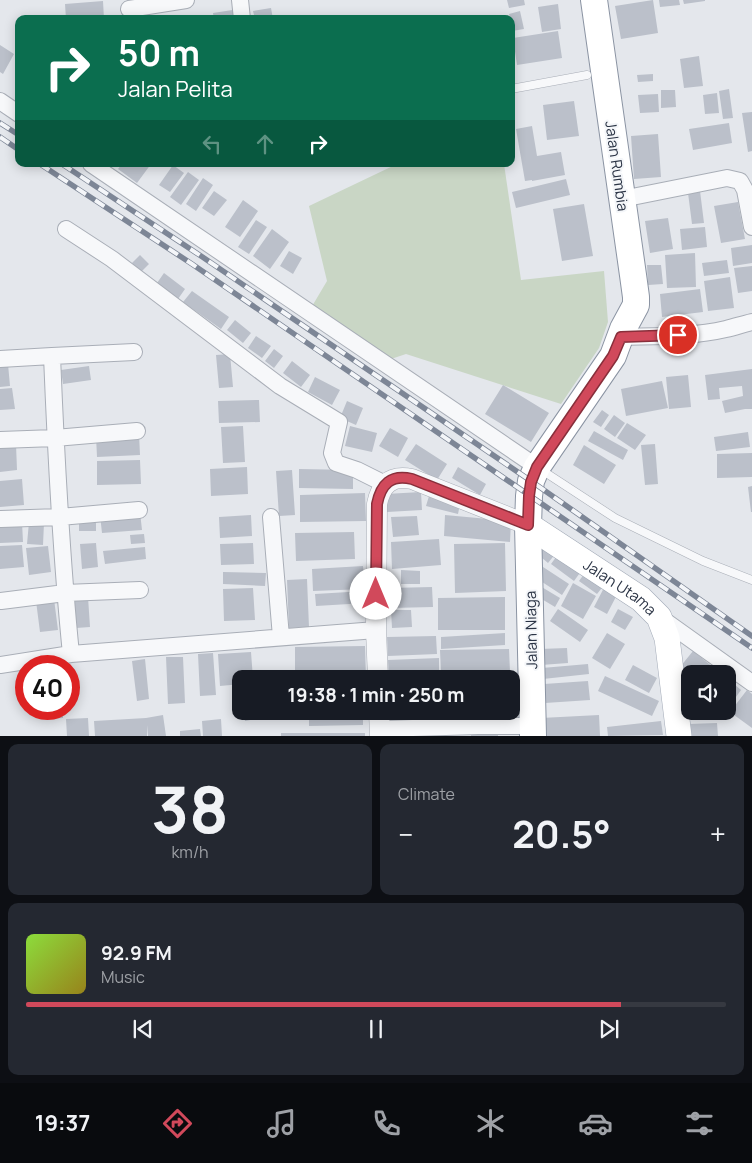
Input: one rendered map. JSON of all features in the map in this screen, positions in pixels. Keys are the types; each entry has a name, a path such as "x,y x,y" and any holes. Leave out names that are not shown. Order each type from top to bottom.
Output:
{"highway":[{"name":"Jalan Rumbia","path":"576,0 603,183 616,256 622,333"},
{"name":"Jalan Rumbia","path":"594,0 636,297 636,305 622,333"},
{"name":"Jalan Niaga","path":"533,731 528,525 531,482 537,467 613,356 622,333"}],"main road":[{"name":"Jalan Utama","path":"528,525 641,599 659,617 667,638 679,736"}],"street":[{"path":"129,9 186,0"},
{"path":"240,0 242,15"},
{"path":"0,101 15,111"},
{"path":"95,167 537,467"},
{"path":"622,199 727,178 740,181 746,190 752,227"},
{"path":"66,229 112,259 280,386 339,422 332,453 334,461 385,484"},
{"path":"622,333 678,335 726,329 752,322"},
{"path":"0,358 134,352"},
{"path":"52,356 60,517 71,654"},
{"path":"0,440 55,438 137,431"},
{"path":"378,670 377,504 378,496 385,484 398,478 412,479 528,525"},
{"path":"1,519 60,517 139,510"},
{"path":"271,517 281,637"},
{"path":"1,601 65,593 140,590"},
{"path":"659,617 752,683"},
{"path":"0,665 71,654 376,630"},
{"path":"380,725 533,731"}],"lane":[{"path":"515,88 587,75"},
{"path":"537,467 615,518 703,561 752,580"}],"green space":[{"path":"391,167 504,167 521,280 604,271 608,322 599,348 561,404 406,354 388,360 311,308 327,281 309,206"}],"building":[{"path":"507,0 524,0 525,5 509,8"},
{"path":"653,0 658,33 621,39 615,6"},
{"path":"659,0 679,0 680,5 660,7"},
{"path":"683,0 705,0 705,1 684,4"},
{"path":"103,1 104,15 66,15 65,4"},
{"path":"558,4 561,29 542,32 538,7"},
{"path":"271,8 272,15 254,15 253,11"},
{"path":"239,9 240,15 213,15 213,13"},
{"path":"520,11 524,29 515,30 515,15 509,14"},
{"path":"558,31 562,58 517,65 515,38"},
{"path":"0,45 14,54 3,74 0,72"},
{"path":"699,56 703,86 684,88 680,59"},
{"path":"653,74 653,81 638,82 637,75"},
{"path":"729,89 733,118 723,119 719,91"},
{"path":"661,90 675,90 676,107 661,108"},
{"path":"717,93 719,113 705,114 703,95"},
{"path":"658,94 659,112 640,113 638,95"},
{"path":"574,101 579,136 547,140 543,105"},
{"path":"752,112 752,151 748,152 742,113"},
{"path":"729,123 732,143 693,150 689,129"},
{"path":"532,126 537,156 561,152 565,175 525,181 516,129"},
{"path":"658,134 661,177 634,179 631,136"},
{"path":"120,167 149,167 137,183 118,169"},
{"path":"172,167 176,167 184,173 170,192 159,185"},
{"path":"188,172 199,180 181,205 170,197"},
{"path":"203,178 213,185 196,211 186,204"},
{"path":"566,179 570,195 516,208 512,192"},
{"path":"214,191 227,200 214,216 202,208"},
{"path":"700,191 704,223 692,224 688,193"},
{"path":"243,200 258,211 240,237 225,227"},
{"path":"738,202 745,239 721,243 714,206"},
{"path":"584,204 593,256 562,261 553,209"},
{"path":"668,218 673,249 650,253 645,221"},
{"path":"256,220 267,227 249,254 238,247"},
{"path":"705,227 707,247 682,250 680,229"},
{"path":"272,229 289,242 270,269 253,256"},
{"path":"752,245 752,263 733,266 731,248"},
{"path":"289,251 302,258 293,274 280,266"},
{"path":"695,253 696,287 667,288 665,255"},
{"path":"140,255 149,264 141,272 132,263"},
{"path":"727,260 729,273 704,276 702,263"},
{"path":"647,265 661,265 663,284 648,285"},
{"path":"752,266 752,291 738,293 734,268"},
{"path":"164,273 185,289 178,299 157,283"},
{"path":"730,277 734,308 708,311 704,281"},
{"path":"700,289 703,312 662,317 660,294"},
{"path":"192,291 229,317 221,329 183,302"},
{"path":"235,320 251,333 243,343 227,330"},
{"path":"256,336 271,346 262,358 248,348"},
{"path":"274,349 283,356 274,368 265,361"},
{"path":"230,354 233,387 219,388 216,355"},
{"path":"292,361 310,375 301,387 283,373"},
{"path":"8,364 10,386 0,387 0,365"},
{"path":"89,366 91,380 63,384 61,370"},
{"path":"752,369 752,409 725,413 722,401 743,396 742,386 719,388 720,399 708,400 705,375"},
{"path":"688,375 691,407 669,409 666,377"},
{"path":"315,377 340,390 332,405 308,392"},
{"path":"662,381 668,408 626,416 621,389"},
{"path":"503,385 549,413 531,442 485,414"},
{"path":"12,388 15,409 0,410 0,389"},
{"path":"259,400 260,422 219,423 218,401"},
{"path":"347,401 363,408 356,425 340,418"},
{"path":"602,410 609,415 601,427 593,422"},
{"path":"614,415 625,423 615,437 604,429"},
{"path":"627,423 646,435 635,450 617,438"},
{"path":"243,426 245,462 223,463 221,427"},
{"path":"350,426 377,433 372,452 345,446"},
{"path":"390,428 408,438 398,457 379,446"},
{"path":"594,431 628,450 623,460 588,441"},
{"path":"748,432 750,447 716,451 714,437"},
{"path":"139,434 140,455 97,457 96,436"},
{"path":"16,444 17,470 0,472 0,445"},
{"path":"416,444 447,464 437,480 405,460"},
{"path":"655,444 658,484 645,485 641,445"},
{"path":"584,445 616,465 604,484 573,465"},
{"path":"752,453 752,477 717,478 717,454"},
{"path":"140,460 141,484 97,485 97,461"},
{"path":"247,467 248,494 211,496 210,469"},
{"path":"458,467 486,484 480,495 452,478"},
{"path":"299,469 353,470 353,489 299,488"},
{"path":"292,470 295,515 279,516 276,471"},
{"path":"22,479 24,505 0,507 0,481"},
{"path":"752,486 752,512 751,512 748,487"},
{"path":"421,492 422,510 387,512 386,494"},
{"path":"365,493 366,521 300,522 300,495"},
{"path":"429,496 460,504 458,514 426,506"},
{"path":"140,512 142,530 102,533 100,515"},
{"path":"251,515 252,536 220,538 219,517"},
{"path":"445,515 511,521 510,542 444,536"},
{"path":"79,516 96,517 96,531 79,531"},
{"path":"417,516 419,535 393,537 391,517"},
{"path":"22,522 23,542 0,543 0,523"},
{"path":"29,522 44,523 43,545 27,544"},
{"path":"354,532 355,559 296,561 295,533"},
{"path":"144,534 145,543 131,544 130,535"},
{"path":"439,539 441,565 392,569 391,542"},
{"path":"96,543 98,567 82,569 80,544"},
{"path":"253,543 254,564 221,565 220,544"},
{"path":"505,543 506,591 455,593 454,544"},
{"path":"543,543 556,553 548,563 535,552"},
{"path":"22,545 24,567 0,569 0,546"},
{"path":"48,546 51,572 29,575 26,548"},
{"path":"145,547 146,559 105,564 103,551"},
{"path":"559,553 582,570 574,581 551,564"},
{"path":"540,565 569,584 562,595 533,576"},
{"path":"363,566 365,589 313,591 312,569"},
{"path":"401,570 420,571 420,584 401,584"},
{"path":"587,570 605,584 597,594 579,581"},
{"path":"223,572 266,573 265,586 223,584"},
{"path":"307,579 309,627 289,628 287,580"},
{"path":"607,582 620,589 607,614 594,607"},
{"path":"573,583 596,596 583,619 561,606"},
{"path":"540,586 560,598 555,607 535,595"},
{"path":"432,587 433,607 391,608 390,588"},
{"path":"253,588 255,620 224,621 223,589"},
{"path":"365,591 366,603 316,606 315,594"},
{"path":"88,597 90,627 76,628 74,599"},
{"path":"505,597 505,630 438,630 438,598"},
{"path":"54,599 58,630 40,632 36,601"},
{"path":"558,609 588,630 580,642 550,621"},
{"path":"618,609 633,617 625,630 611,622"},
{"path":"391,610 411,610 412,627 392,628"},
{"path":"505,633 505,645 441,649 441,637"},
{"path":"607,633 625,644 610,669 592,658"},
{"path":"436,636 437,654 388,656 387,637"},
{"path":"365,646 366,670 295,670 295,647"},
{"path":"567,648 568,663 541,665 540,649"},
{"path":"509,649 510,670 441,670 440,650"},
{"path":"693,651 710,665 682,665"},
{"path":"251,652 252,670 232,670 232,685 220,686 218,654"},
{"path":"213,653 216,695 200,696 198,654"},
{"path":"166,657 183,657 185,703 168,704"},
{"path":"439,658 439,670 389,670 388,660"},
{"path":"145,659 149,699 137,701 132,661"},
{"path":"588,664 589,674 543,679 542,668"},
{"path":"633,665 657,678 649,693 625,680"},
{"path":"681,666 681,676 676,672"},
{"path":"605,676 659,701 652,716 598,691"},
{"path":"588,681 590,700 545,703 544,684"},
{"path":"736,686 741,690 736,697"},
{"path":"747,690 752,694 752,728 736,716 736,704"},
{"path":"163,715 166,736 148,736 147,725 147,736 95,736 94,721 146,718"},
{"path":"599,715 600,736 542,736 541,718"},
{"path":"80,718 88,718 89,736 67,736 66,720 80,720"},
{"path":"221,719 222,736 203,736 202,721"},
{"path":"309,720 363,720 363,725 309,726"},
{"path":"661,721 663,735 608,736 607,727"},
{"path":"717,723 718,736 689,736 688,724"},
{"path":"200,729 201,736 180,736 180,731"},
{"path":"471,731 498,731 498,736 471,736"},
{"path":"281,733 365,733 365,736 281,736"}],"railway":[{"path":"0,123 15,132"},
{"path":"0,137 15,147"},
{"path":"45,167 192,264 752,648"},
{"path":"67,167 201,256 531,481 752,636"}],"route":[{"path":"376,594 377,504 378,496 385,484 398,478 412,479 528,525 531,482 537,467 613,356 621,337 678,335"}]}
